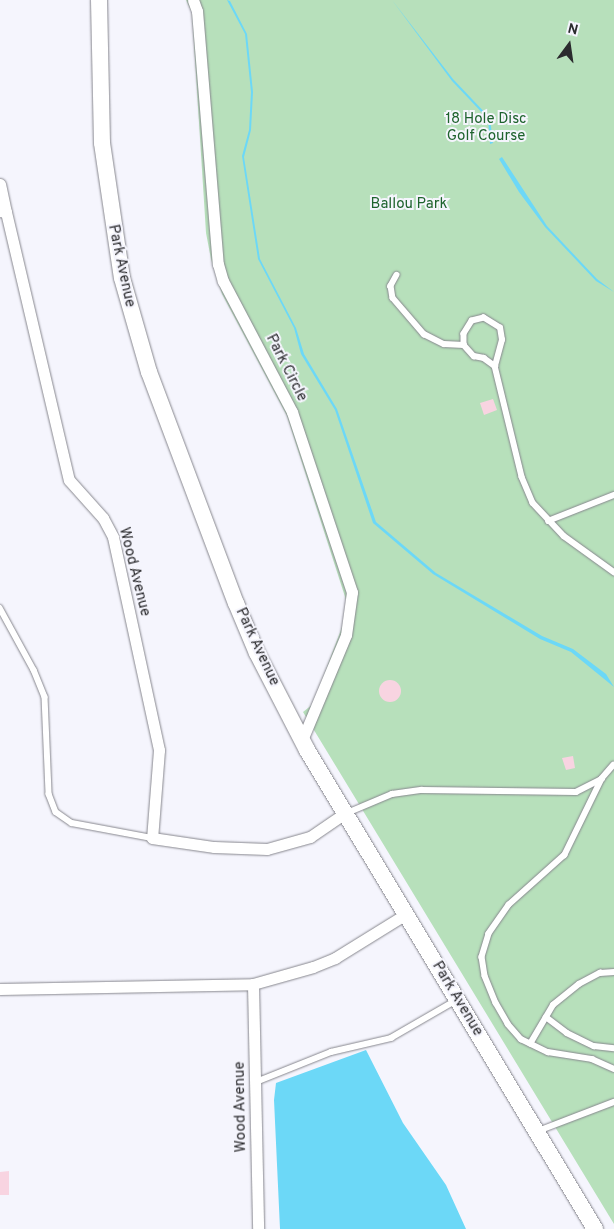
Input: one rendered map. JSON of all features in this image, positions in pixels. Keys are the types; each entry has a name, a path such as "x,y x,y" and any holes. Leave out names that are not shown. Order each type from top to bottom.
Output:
{"main road":[{"name":"Park Avenue","path":"99,0 102,143 115,244 148,372 236,603 257,653 302,740 595,1229"}],"street":[{"name":"Park Circle","path":"193,0 197,11 218,264 223,281 292,412 352,592 346,634 302,740"},
{"name":"Wood Avenue","path":"0,184 3,211 69,480 103,518 113,537 159,750 152,838"},
{"path":"152,838 214,847 268,849 310,837 345,814"},
{"path":"0,989 253,984 314,968 335,958 406,914"},
{"name":"Wood Avenue","path":"253,984 258,1229"}],"lane":[{"path":"397,275 391,286 393,298 424,334 444,344 464,345"},
{"path":"495,366 484,358 474,356 464,345 464,334 472,321 484,318 496,323 502,334 495,366 524,486 548,521 614,572"},
{"path":"548,521 614,495"},
{"path":"0,608 34,670 45,697 49,794 56,812 72,823 152,838"},
{"path":"614,765 602,779 565,855 509,905 484,946 482,968 496,1003 512,1031 530,1044 548,1052 592,1059 614,1069"},
{"path":"345,814 392,794 422,790 576,792 602,779"},
{"path":"530,1044 553,1005 579,984 600,973 614,972"},
{"path":"256,1082 331,1052 391,1038 457,1000"},
{"path":"546,1018 567,1033 594,1046 614,1048"},
{"path":"536,1132 614,1102"}],"green space":[{"name":"Ballou Park","path":"186,0 614,0 614,1224 303,712 313,704 345,619 347,603 287,416 222,294 211,259 206,233 192,12"}],"water":[{"path":"227,0 230,1 247,34 253,92 251,130 244,157 260,259 296,328 304,354 337,409 376,522 436,573 542,636 573,649 606,674 614,687 571,652 540,639 433,574 373,523 335,410 301,354 294,328 258,259 242,156 249,130 251,92 245,34"},
{"path":"392,0 453,79 490,118 493,143 490,144 488,119 452,81"},
{"path":"502,157 547,226 597,279 614,292 596,281 545,227 519,192 499,159"},
{"path":"366,1050 403,1123 446,1185 466,1229 280,1229 274,1100 276,1083"}],"building":[{"path":"493,399 497,410 484,415 480,403"},
{"path":"390,680 398,683 401,691 398,699 390,702 382,699 379,691 382,683"},
{"path":"573,756 575,768 566,770 562,758"},
{"path":"9,1171 9,1195 0,1195 0,1172"}],"park label":[{"name":"18 Hole Disc Golf Course","path":"486,128"}]}
